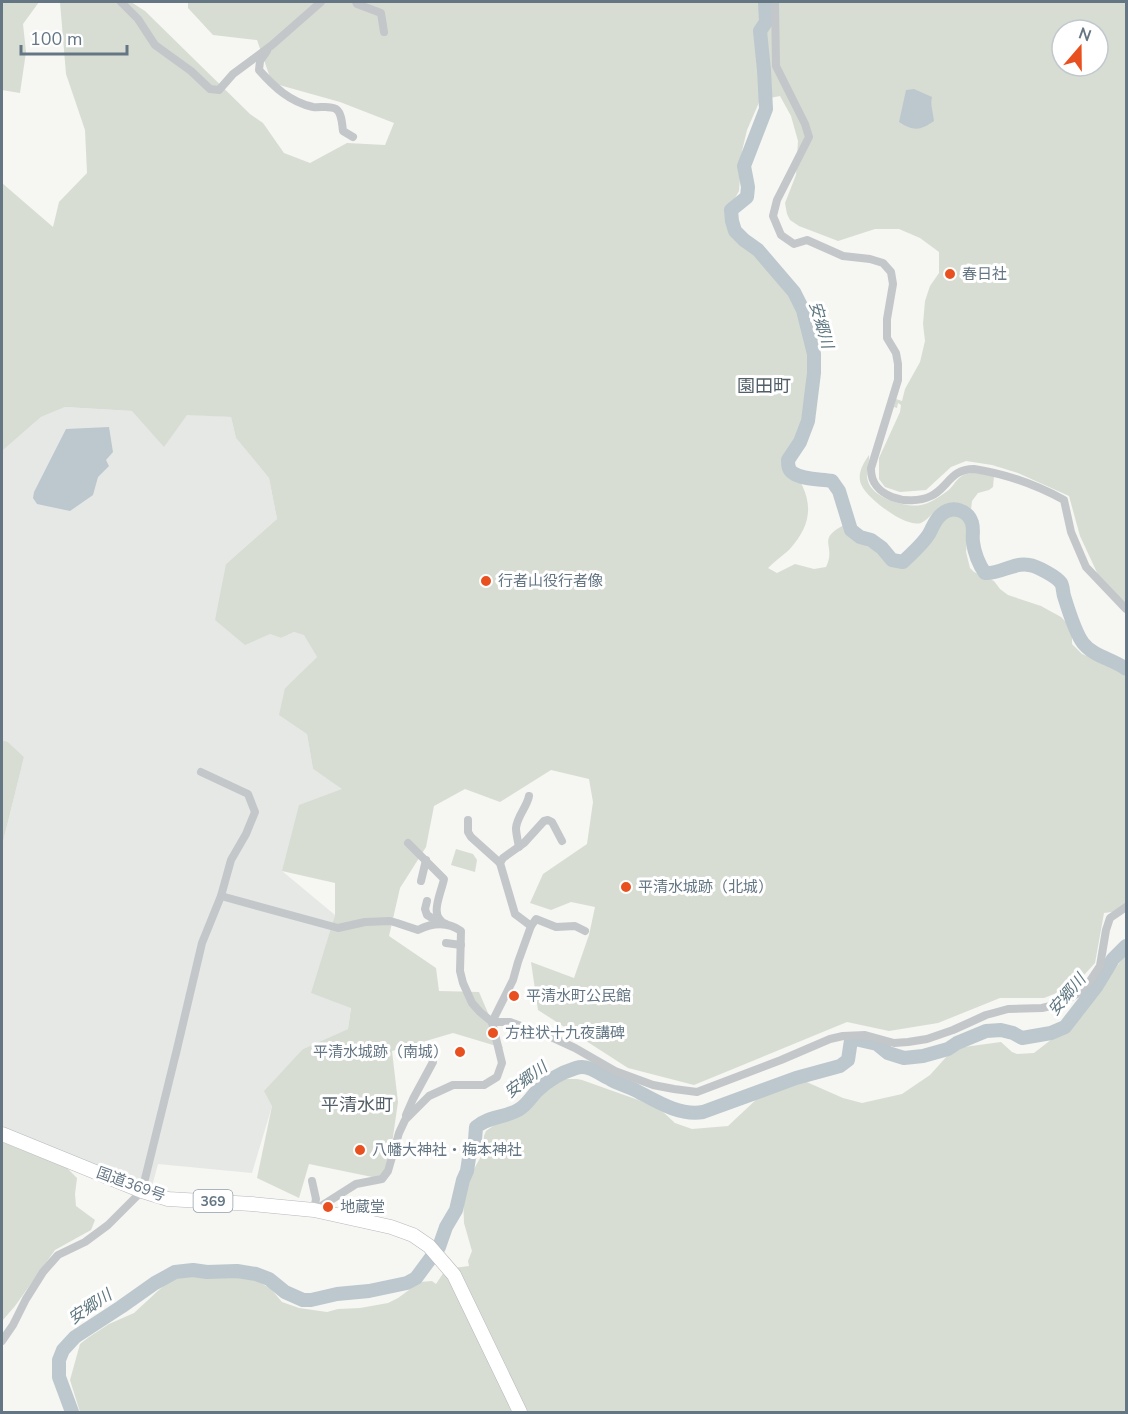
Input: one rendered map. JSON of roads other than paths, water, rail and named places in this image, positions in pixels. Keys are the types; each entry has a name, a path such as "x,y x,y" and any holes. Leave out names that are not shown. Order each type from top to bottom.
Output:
{"highway":[{"name":"国道369号","path":"2,1134 142,1191 168,1199 314,1210 391,1227 413,1235 429,1246 453,1273 520,1413"}],"street":[{"path":"121,2 138,19 155,45 191,70 210,89 219,90 233,74 272,45 321,2"},
{"path":"310,12 312,2"},
{"path":"356,2 381,13 384,32"},
{"path":"776,2 776,66 805,124 809,137 777,200 773,216 781,235 794,244 807,240 843,256 883,263 891,272 893,284 887,319 887,338 896,353 898,380 871,468 870,474 874,484 884,495 901,500 922,499 937,493 954,475 974,469 1020,479 1052,493 1064,500 1071,532 1086,567 1126,609"},
{"path":"272,45 261,61 259,70 272,85 297,101 314,107 335,109 342,119 343,131 353,137"},
{"path":"2,1341 43,1272 58,1255 85,1242 108,1225 142,1191 202,943 221,896 231,860 255,812 248,794 201,771"},
{"path":"519,847 516,828 529,796"},
{"path":"468,820 468,832 471,837 500,863 515,914 531,926"},
{"path":"500,863 544,821 552,822 562,841"},
{"path":"408,843 444,879 437,908 438,919"},
{"path":"421,881 426,860"},
{"path":"221,896 338,928 373,921 397,922 418,930 427,925 446,924"},
{"path":"405,1120 429,1096 453,1085 484,1085 497,1077 502,1063 492,1022 472,1003 463,983 460,971 461,931 427,915 425,909 427,901"},
{"path":"492,1022 510,1022 549,1036 615,1071 653,1085 697,1092 830,1039 865,1035 894,1042 908,1042 935,1036 1008,1009 1042,1008 1059,1004 1077,994 1090,981 1100,966 1110,918 1126,907"},
{"path":"492,1022 513,980 531,926 536,919 556,927 575,926 585,930"},
{"path":"446,943 461,945"},
{"path":"314,1210 356,1184 382,1179 388,1171 399,1133 417,1091 433,1062 432,1055"},
{"path":"312,1181 316,1199 314,1210"}],"waterway":[{"name":"安郷川","path":"765,2 766,22 760,31 766,109 744,166 748,187 747,197 731,210 735,231 758,250 794,292 803,310 814,354 808,421 800,442 788,460 789,469 802,477 832,481 839,491 851,530 882,548 892,560 903,562 923,542 938,518 946,511 955,509 963,512 972,523 974,550 985,573 1012,566 1029,565 1055,578 1062,584 1072,621 1083,643 1093,652 1126,669"},
{"name":"安郷川","path":"72,1412 59,1377 59,1360 63,1350 75,1337 175,1272 237,1271 256,1274 269,1279 285,1292 303,1300 369,1291 407,1283 416,1278 439,1247 446,1227 456,1210 475,1140 476,1127 486,1121 513,1113 526,1104 541,1087 566,1072 581,1067 590,1068 668,1107 685,1112 703,1112 796,1078 840,1066 848,1060 851,1040 855,1039 877,1044 888,1053 904,1058 923,1056 948,1049 986,1031 1001,1030 1022,1038 1051,1033 1065,1027 1096,987 1113,959 1126,946"}],"place":[{"name":"春日社","path":"950,274"},
{"name":"行者山役行者像","path":"486,581"},
{"name":"平清水城跡（北城）","path":"626,887"},
{"name":"平清水町公民館","path":"514,996"},
{"name":"方柱状十九夜講碑","path":"493,1033"},
{"name":"平清水城跡（南城）","path":"460,1052"},
{"name":"八幡大神社・梅本神社","path":"360,1150"},
{"name":"地蔵堂","path":"328,1207"}],"district":[{"name":"園田町","path":"764,386"},
{"name":"平清水町","path":"357,1105"}]}
